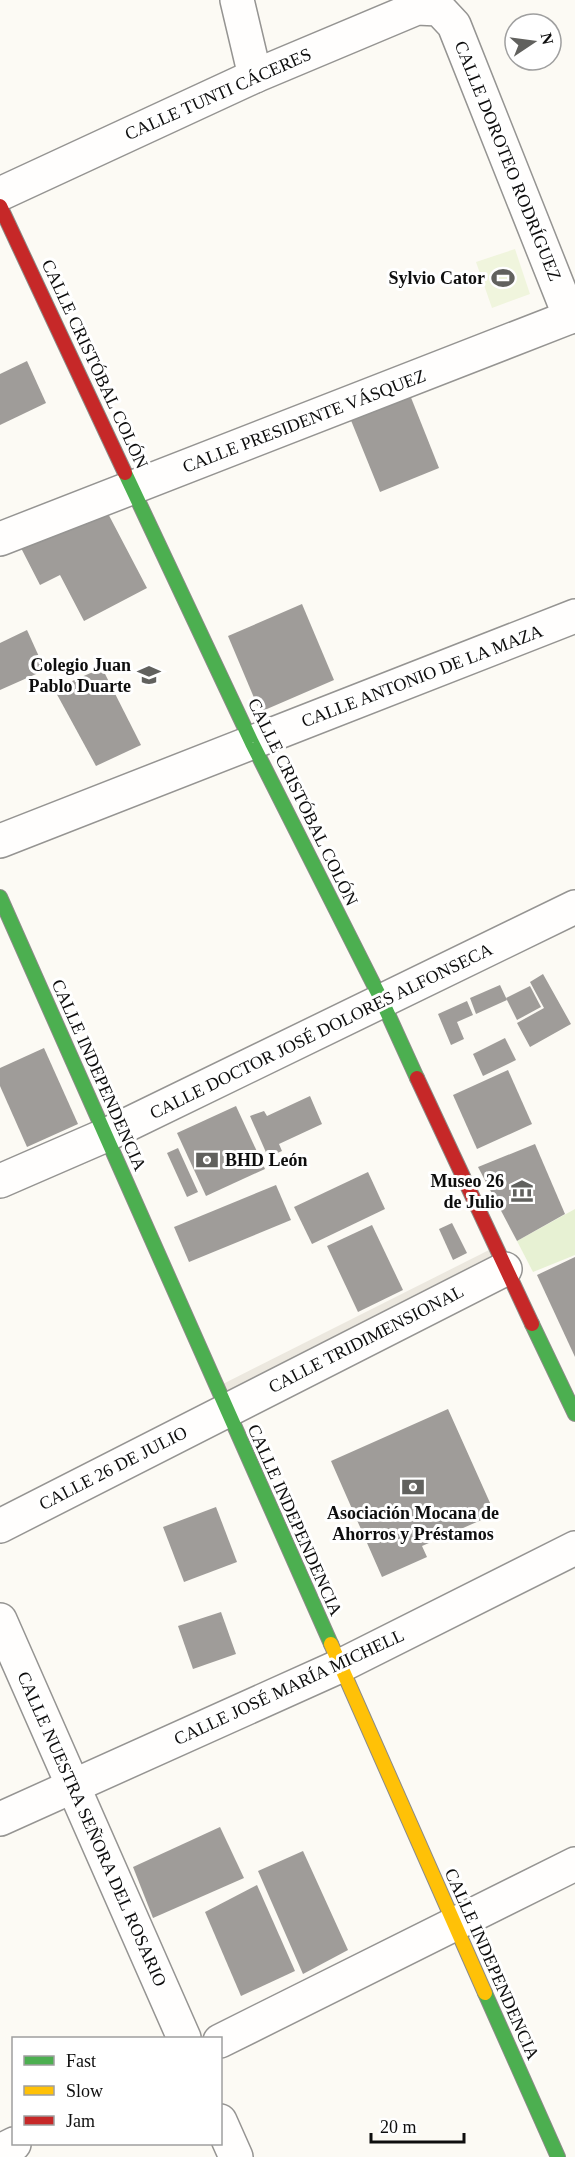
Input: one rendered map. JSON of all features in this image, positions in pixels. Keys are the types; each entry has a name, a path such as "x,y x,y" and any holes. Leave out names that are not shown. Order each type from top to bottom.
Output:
{"street":[{"path":"237,0 255,75"},
{"name":"CALLE TUNTI CÁCERES","path":"0,194 255,75 417,8 439,9"},
{"name":"CALLE DOROTEO RODRÍGUEZ","path":"439,9 454,25 572,316"},
{"name":"CALLE CRISTÓBAL COLÓN","path":"0,206 134,487 252,743 382,1001 505,1269 575,1414"},
{"name":"CALLE PRESIDENTE VÁSQUEZ","path":"0,539 572,316"},
{"name":"CALLE ANTONIO DE LA MAZA","path":"0,841 575,616"},
{"name":"CALLE INDEPENDENCIA","path":"0,897 558,2157"},
{"name":"CALLE DOCTOR JOSÉ DOLORES ALFONSECA","path":"0,1181 106,1135 575,907"},
{"name":"CALLE TRIDIMENSIONAL","path":"227,1410 505,1269"},
{"name":"CALLE 26 DE JULIO","path":"0,1526 227,1410"},
{"name":"CALLE JOSÉ MARÍA MICHELL","path":"0,1819 340,1666 575,1548"},
{"name":"CALLE NUESTRA SEÑORA DEL ROSARIO","path":"0,1620 184,2037"},
{"path":"222,2040 455,1926 575,1864"},
{"path":"222,2126 236,2157"}],"green space":[{"name":"Sylvio Cator","path":"515,249 530,294 492,308 476,262"},
{"path":"575,1209 575,1255 533,1272 517,1241"}],"shaded area":[{"path":"495,1247 510,1279 232,1422 217,1387"}],"building":[{"path":"27,361 46,403 0,425 0,374"},
{"path":"408,390 439,468 380,492 348,413"},
{"path":"103,504 147,588 84,621 60,575 40,585 21,548"},
{"path":"302,604 334,680 260,712 228,636"},
{"path":"27,630 45,670 0,690 0,643"},
{"path":"102,668 141,745 96,766 54,689"},
{"path":"543,974 571,1024 530,1047 517,1023 544,1008 530,982"},
{"path":"500,985 507,1000 476,1014 470,998"},
{"path":"530,986 541,1007 517,1020 506,998"},
{"path":"467,1001 473,1015 457,1022 464,1039 451,1045 438,1014"},
{"path":"505,1038 516,1060 483,1076 473,1054"},
{"path":"44,1048 78,1124 27,1147 0,1086 0,1068"},
{"path":"508,1070 532,1124 477,1149 453,1095"},
{"path":"310,1096 322,1124 279,1144 282,1151 268,1157 250,1116 264,1111 267,1116"},
{"path":"236,1106 265,1169 206,1196 177,1133"},
{"name":"Museo 26 de Julio","path":"535,1144 565,1214 517,1241 478,1167"},
{"path":"178,1148 198,1192 187,1197 167,1153"},
{"path":"368,1172 385,1209 312,1244 294,1207"},
{"path":"276,1185 291,1220 189,1262 174,1227"},
{"path":"452,1223 467,1253 453,1260 439,1229"},
{"path":"372,1225 403,1290 358,1312 327,1246"},
{"path":"575,1257 575,1357 537,1275"},
{"name":"Asociación Mocana de Ahorros y Préstamos","path":"448,1409 495,1514 422,1546 427,1557 382,1577 331,1461"},
{"path":"216,1507 237,1562 184,1582 163,1527"},
{"path":"221,1612 236,1654 193,1669 178,1626"},
{"path":"220,1827 244,1878 153,1918 133,1867"},
{"path":"303,1851 348,1950 303,1974 258,1871"},
{"path":"257,1885 295,1971 241,1996 205,1912"}],"traffic: fast":[{"path":"125,473 252,743 382,1001 417,1078"},
{"path":"0,897 331,1644"},
{"path":"532,1324 575,1414"},
{"path":"485,1993 558,2157"}],"traffic: slow":[{"path":"331,1644 485,1993"}],"traffic: jam":[{"path":"0,206 125,473"},
{"path":"417,1078 532,1324"}],"place":[{"name":"Sylvio Cator","path":"503,278"},
{"name":"Colegio Juan Pablo Duarte","path":"149,675"},
{"name":"BHD León","path":"207,1160"},
{"name":"Museo 26 de Julio","path":"522,1191"},
{"name":"Asociación Mocana de Ahorros y Préstamos","path":"413,1487"}]}
